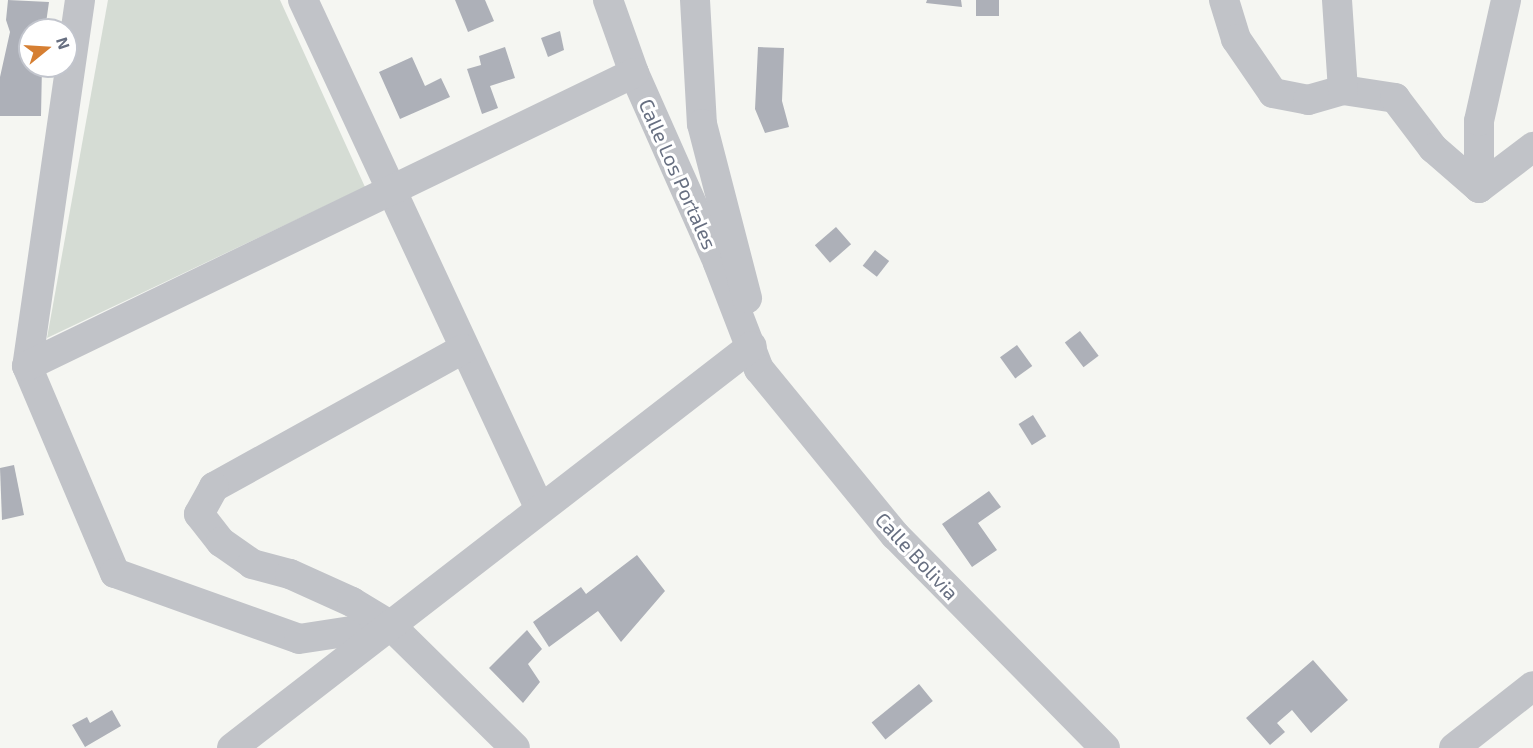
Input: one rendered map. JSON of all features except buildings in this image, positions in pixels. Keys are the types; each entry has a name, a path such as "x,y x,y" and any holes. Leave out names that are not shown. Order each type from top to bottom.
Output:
{"street":[{"path":"80,0 27,366 115,573 299,639 390,625"},
{"path":"303,0 539,507"},
{"name":"Calle Los Portales","path":"608,0 634,73 752,346"},
{"path":"232,748 539,507 752,346 746,282 702,124 695,0"},
{"path":"1224,0 1236,39 1273,93 1308,100 1343,90 1395,98 1433,148 1479,188"},
{"path":"1337,0 1343,90"},
{"path":"1479,188 1479,121 1506,0"},
{"path":"27,366 634,73"},
{"path":"1479,188 1533,147"},
{"name":"Calle Bolivia","path":"752,346 759,369 895,535 1106,748"},
{"path":"464,350 214,487 199,514 221,542 252,564 290,574 352,602 390,625 515,748"},
{"path":"1454,748 1533,686"}],"shaded area":[{"path":"108,0 280,0 365,187 47,338"}]}
